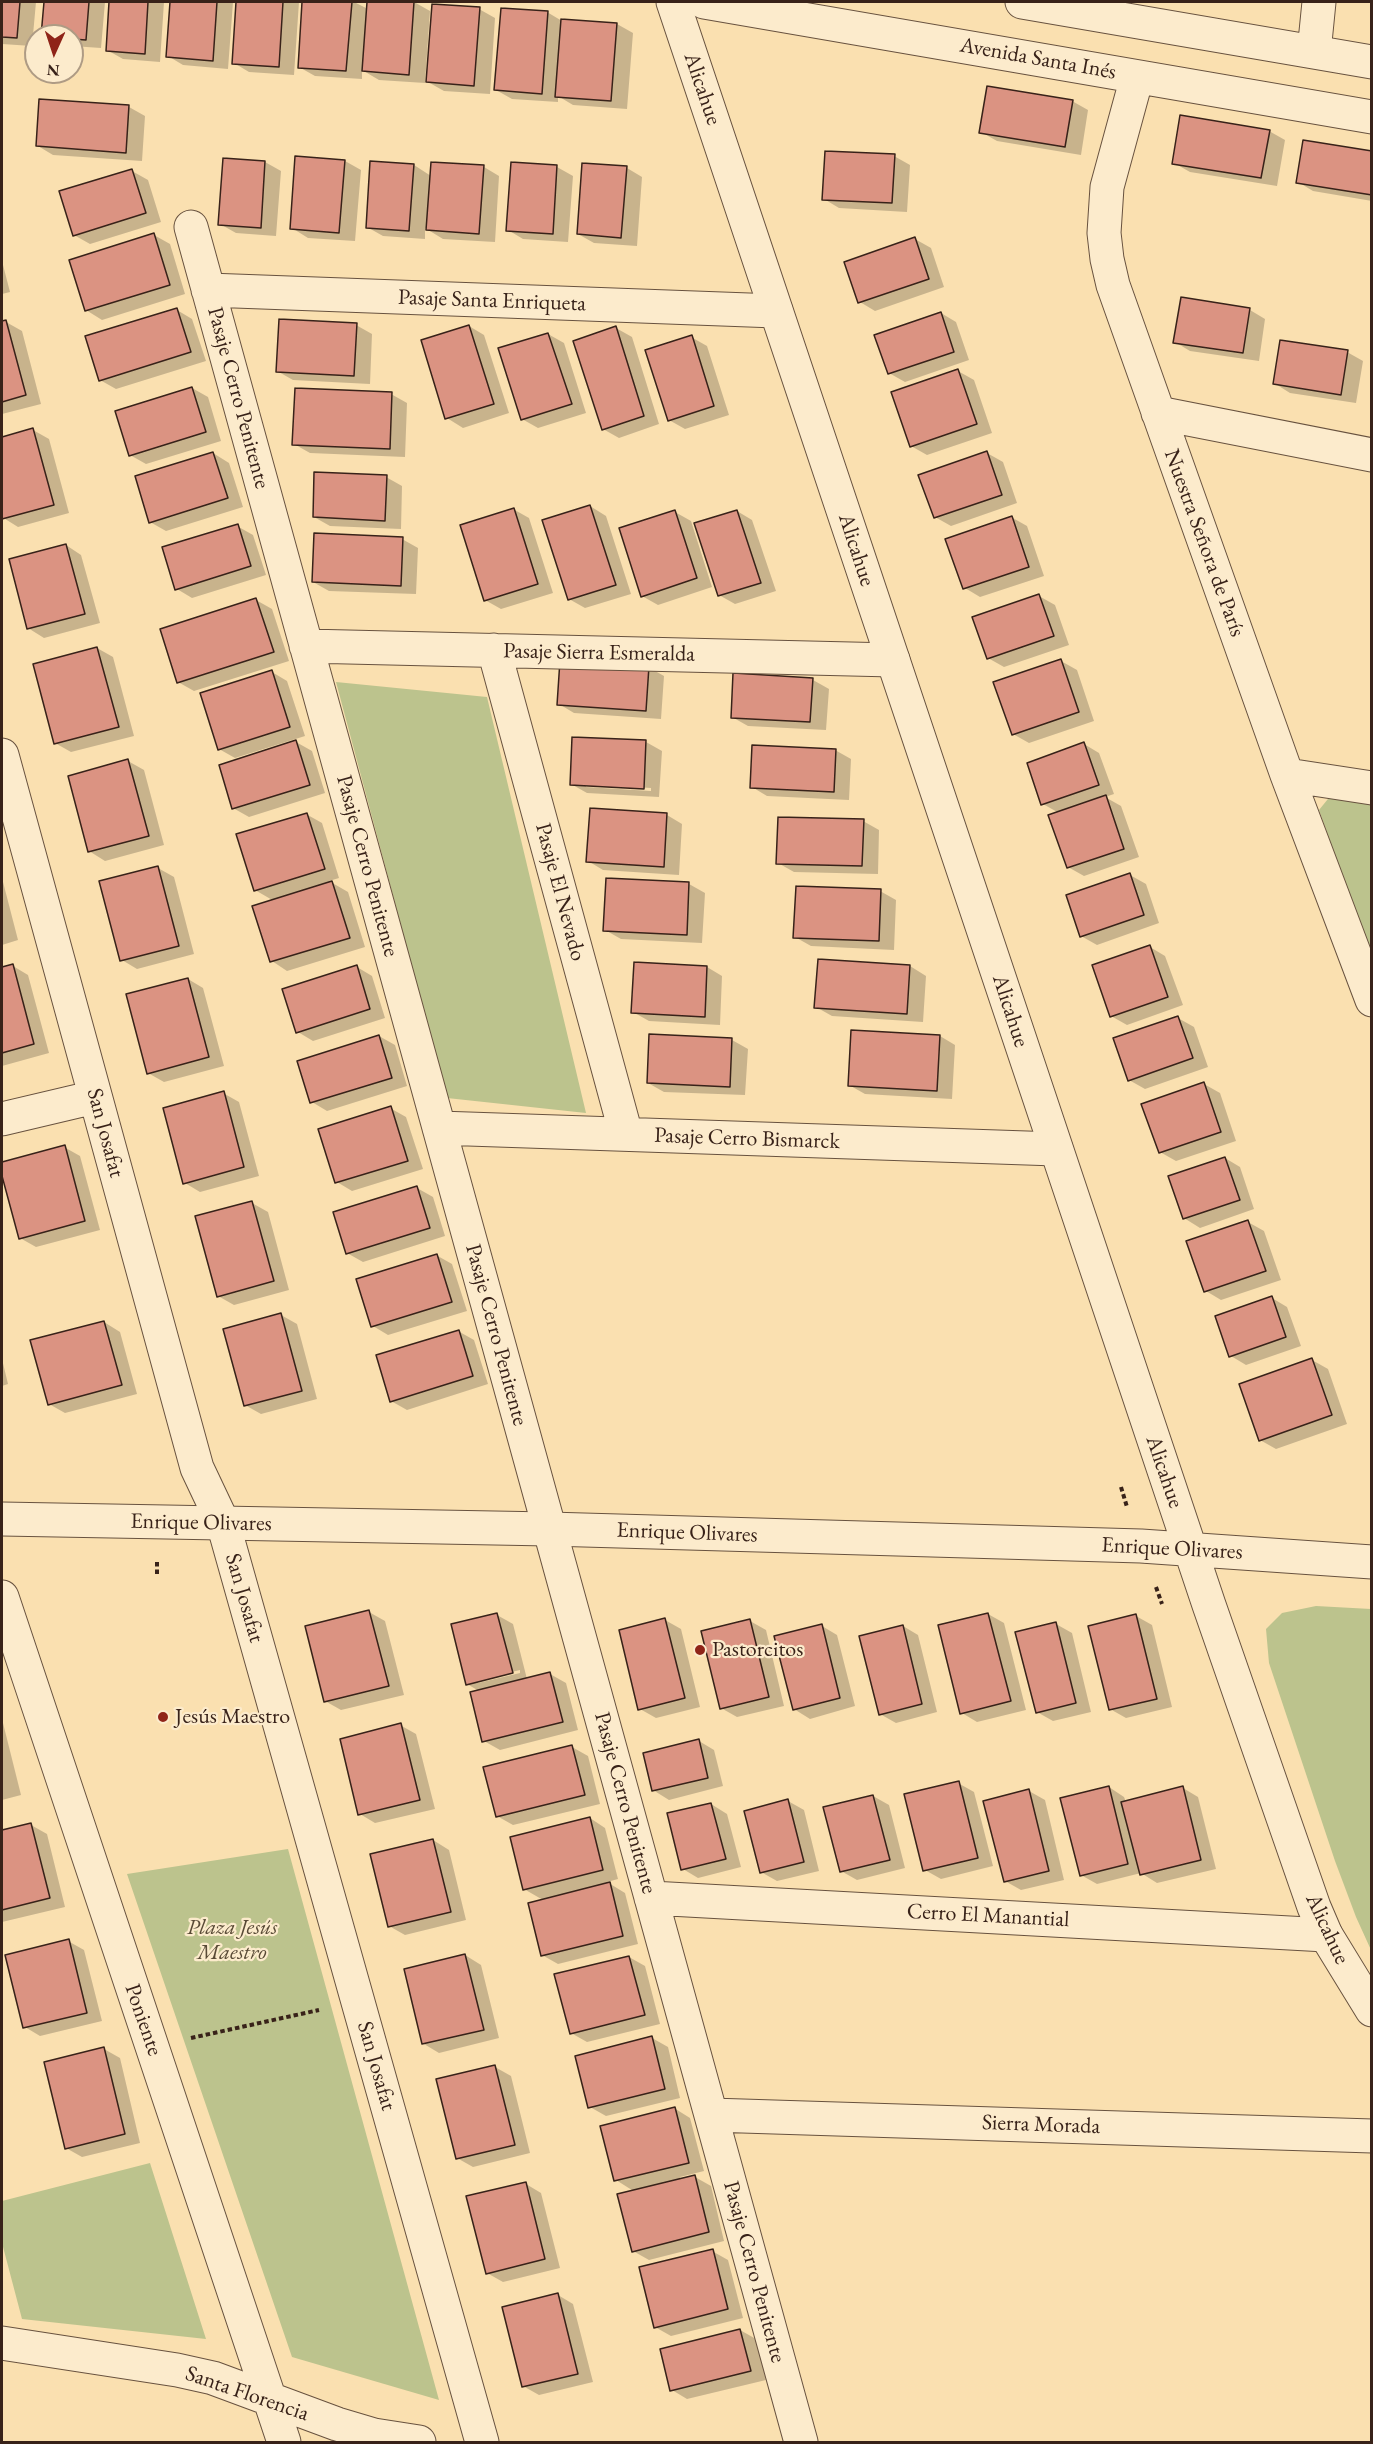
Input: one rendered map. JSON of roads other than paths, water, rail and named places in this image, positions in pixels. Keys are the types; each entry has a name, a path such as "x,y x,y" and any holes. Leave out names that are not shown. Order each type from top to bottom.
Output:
{"street":[{"name":"Alicahue","path":"673,2 1190,1548 1314,1907 1326,1935 1371,2010"},
{"name":"Avenida Santa Inés","path":"705,2 1371,117"},
{"path":"1022,2 1371,62"},
{"path":"1314,52 1319,2"},
{"name":"Nuestra Señora de París","path":"1137,76 1107,188 1104,233 1113,285 1287,775 1371,1000"},
{"name":"Pasaje Cerro Penitente","path":"190,227 801,2442"},
{"name":"Pasaje Santa Enriqueta","path":"208,290 776,311"},
{"path":"1158,413 1371,454"},
{"name":"Pasaje Sierra Esmeralda","path":"306,646 893,660"},
{"name":"Pasaje El Nevado","path":"494,650 626,1134"},
{"name":"San Josafat","path":"2,755 10,815 95,1097 197,1468 223,1523 482,2442"},
{"path":"1287,775 1371,788"},
{"path":"2,1119 95,1097"},
{"name":"Pasaje Cerro Bismarck","path":"439,1128 1056,1149"},
{"name":"Enrique Olivares","path":"2,1519 549,1529 1190,1548 1371,1562"},
{"name":"Poniente","path":"2,1597 284,2442"},
{"name":"Cerro El Manantial","path":"651,1898 1326,1935"},
{"name":"Sierra Morada","path":"711,2115 1371,2136"},
{"name":"Santa Florencia","path":"2,2343 177,2370 213,2378 337,2424 374,2435 418,2442"}],"place":[{"name":"Pastorcitos","path":"700,1650"},
{"name":"Jesús Maestro","path":"163,1717"}],"park label":[{"name":"Plaza Jesús Maestro","path":"232,1940"}]}
